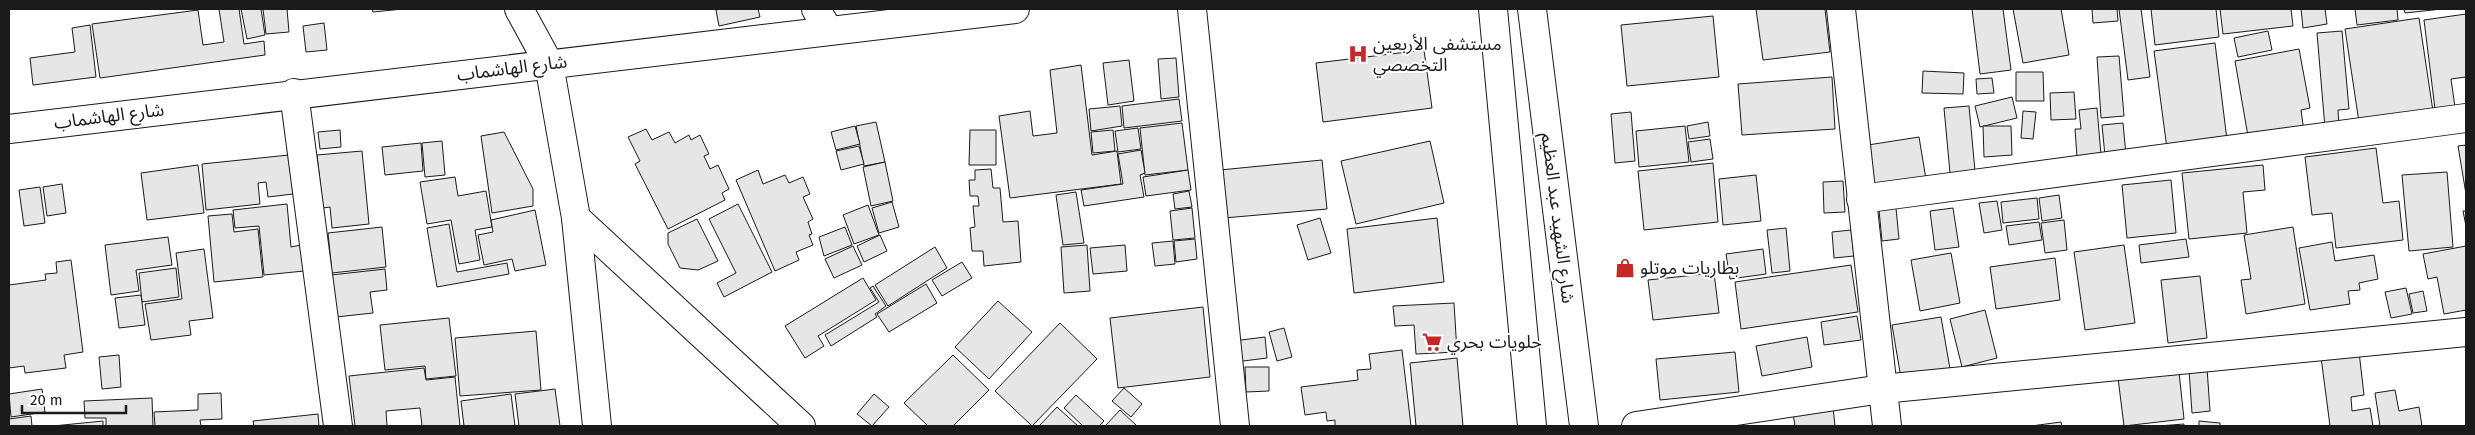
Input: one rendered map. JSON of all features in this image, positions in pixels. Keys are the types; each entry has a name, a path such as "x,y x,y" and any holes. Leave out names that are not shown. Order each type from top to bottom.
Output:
{"street":[{"path":"519,9 549,64 576,218 597,426"},
{"name":"شارع الهاشماب","path":"9,129 294,93 549,64 822,20 1014,9"},
{"path":"1192,9 1235,426"},
{"path":"1493,9 1532,426"},
{"name":"شارع الشهيد عبد العظيم","path":"1532,9 1584,426"},
{"path":"1841,9 1887,426"},
{"path":"294,93 338,426"},
{"path":"1861,199 2466,118"},
{"path":"576,218 801,426"},
{"path":"1636,426 1882,389 2466,332"}],"building":[{"path":"219,9 239,9 244,44 264,41 265,55 100,78 92,24 198,10 203,45 224,42"},
{"path":"241,9 261,9 265,35 247,39"},
{"path":"263,9 287,9 289,32 266,34"},
{"path":"372,9 403,9 373,12"},
{"path":"758,9 760,17 719,26 716,10"},
{"path":"1756,9 1825,9 1830,52 1763,60"},
{"path":"1972,9 2003,9 2011,70 1980,74"},
{"path":"2013,9 2061,9 2069,55 2023,63"},
{"path":"2092,9 2117,9 2118,21 2093,23"},
{"path":"2119,9 2141,9 2150,77 2128,80"},
{"path":"2151,9 2216,9 2219,37 2155,45"},
{"path":"2220,9 2291,9 2293,26 2223,34"},
{"path":"2301,9 2325,9 2327,24 2303,28"},
{"path":"2355,9 2397,9 2398,20 2357,25"},
{"path":"2404,9 2442,9 2405,13"},
{"path":"2466,14 2466,77 2451,79 2456,114 2436,117 2424,20"},
{"path":"1713,16 1719,77 1627,86 1621,25"},
{"path":"2419,18 2434,118 2360,129 2345,29"},
{"path":"324,23 327,50 306,52 303,26"},
{"path":"90,25 96,77 33,85 30,58 75,52 72,28"},
{"path":"2268,31 2272,50 2238,57 2234,38"},
{"path":"2342,31 2349,109 2338,110 2339,127 2325,128 2317,33"},
{"path":"2215,43 2228,148 2168,156 2154,51"},
{"path":"2299,49 2310,108 2301,110 2304,132 2249,142 2235,61"},
{"path":"1424,50 1432,108 1323,122 1316,63"},
{"path":"2119,56 2124,116 2101,118 2097,57"},
{"path":"1176,58 1179,97 1161,99 1158,59"},
{"path":"1129,60 1134,101 1108,105 1103,63"},
{"path":"1081,65 1092,155 1117,151 1121,184 1010,198 999,116 1030,111 1033,136 1057,133 1050,70"},
{"path":"1923,71 1964,73 1963,94 1922,93"},
{"path":"2016,72 2043,72 2044,101 2016,101"},
{"path":"1832,77 1835,129 1742,135 1738,84"},
{"path":"1992,78 1994,93 1977,94 1976,79"},
{"path":"2074,92 2076,119 2051,120 2050,93"},
{"path":"2012,97 2017,118 1980,127 1975,106"},
{"path":"1179,99 1182,121 1124,128 1122,106"},
{"path":"1120,106 1122,126 1091,131 1089,109"},
{"path":"1969,106 1975,171 1950,173 1944,108"},
{"path":"2097,108 2101,155 2077,157 2075,129 2081,129 2079,110"},
{"path":"2023,111 2036,112 2033,139 2021,138"},
{"path":"1631,112 1635,161 1615,163 1611,114"},
{"path":"876,122 885,162 864,166 856,126"},
{"path":"1708,122 1710,136 1689,139 1687,126"},
{"path":"1182,123 1188,170 1145,175 1140,128"},
{"path":"2123,123 2126,155 2105,156 2102,125"},
{"path":"855,126 860,144 836,150 831,132"},
{"path":"1685,126 1689,162 1639,167 1636,131"},
{"path":"1983,126 2011,126 2012,155 1984,157"},
{"path":"1138,128 1141,149 1118,152 1115,131"},
{"path":"646,129 652,140 669,132 675,143 689,135 691,140 700,135 709,154 704,156 710,169 718,165 729,189 722,193 725,200 668,229 635,164 640,161 628,137"},
{"path":"340,130 341,147 320,149 318,132"},
{"path":"970,130 996,130 996,165 969,165"},
{"path":"1113,130 1115,151 1093,153 1091,132"},
{"path":"504,132 533,189 533,206 492,213 481,136"},
{"path":"1919,137 1926,179 1875,187 1868,145"},
{"path":"1710,139 1713,159 1691,162 1688,142"},
{"path":"442,141 445,175 425,177 422,143"},
{"path":"1430,141 1444,203 1356,224 1341,161"},
{"path":"421,143 423,171 385,175 382,147"},
{"path":"2466,145 2466,194 2458,146"},
{"path":"859,146 864,164 841,170 836,151"},
{"path":"2376,148 2383,203 2399,201 2403,240 2336,248 2332,213 2312,215 2305,157"},
{"path":"1141,150 1145,173 1140,175 1144,197 1084,206 1081,190 1123,184 1118,154"},
{"path":"362,151 369,224 332,228 330,207 323,208 317,155"},
{"path":"289,155 293,194 268,197 266,182 258,183 260,204 206,210 202,164"},
{"path":"1322,160 1327,209 1224,218 1220,170"},
{"path":"885,162 893,201 871,206 863,167"},
{"path":"1713,163 1718,222 1644,230 1638,171"},
{"path":"198,165 204,213 147,220 141,173"},
{"path":"2263,165 2265,190 2243,192 2247,233 2189,239 2182,173"},
{"path":"991,169 993,188 1000,188 1003,222 1018,221 1021,262 984,266 983,251 972,251 970,228 975,227 973,206 979,206 978,196 970,196 969,180 975,180 975,170"},
{"path":"758,170 763,184 785,175 789,183 803,177 810,194 803,197 813,219 808,222 812,234 809,235 813,245 796,252 799,260 775,271 736,180"},
{"path":"1188,170 1191,190 1146,196 1143,177"},
{"path":"2447,172 2453,247 2409,251 2402,175"},
{"path":"1756,175 1761,221 1723,225 1719,179"},
{"path":"455,177 458,196 486,191 492,227 475,230 480,260 459,264 451,220 427,224 420,182"},
{"path":"2171,180 2176,233 2127,238 2122,185"},
{"path":"1843,181 1845,212 1824,213 1823,182"},
{"path":"62,184 66,213 47,216 43,187"},
{"path":"40,187 45,223 24,226 19,190"},
{"path":"1189,191 1192,207 1175,209 1173,194"},
{"path":"1076,192 1084,243 1063,245 1056,195"},
{"path":"2059,195 2062,218 2042,221 2039,198"},
{"path":"2037,198 2039,219 2003,223 2001,202"},
{"path":"1997,201 2002,230 1984,233 1979,203"},
{"path":"892,202 899,227 879,233 872,208"},
{"path":"287,204 291,247 301,245 304,271 264,275 259,226 235,228 233,210"},
{"path":"738,204 772,272 724,297 717,283 736,273 709,219"},
{"path":"868,205 879,235 854,244 843,215"},
{"path":"1192,208 1195,238 1173,240 1170,211"},
{"path":"1896,208 1899,239 1882,241 1879,210"},
{"path":"1953,208 1959,247 1935,250 1930,211"},
{"path":"535,210 546,265 515,271 512,259 484,265 478,235 493,232 491,220"},
{"path":"2463,211 2466,211 2466,226"},
{"path":"232,214 234,232 258,229 263,277 214,282 208,216"},
{"path":"1320,218 1331,253 1308,260 1297,225"},
{"path":"1437,218 1444,282 1354,293 1347,229"},
{"path":"697,219 718,261 698,270 680,268 668,244 668,233"},
{"path":"2064,220 2067,250 2045,253 2041,223"},
{"path":"2039,222 2042,240 2009,245 2006,226"},
{"path":"449,224 457,272 507,263 509,274 437,287 427,228"},
{"path":"382,227 386,267 332,273 328,233"},
{"path":"845,227 852,245 824,256 819,237"},
{"path":"2293,227 2305,304 2246,314 2241,280 2251,279 2244,235"},
{"path":"1786,228 1790,271 1772,273 1767,230"},
{"path":"1851,230 1854,256 1834,258 1832,232"},
{"path":"880,235 887,251 864,262 857,246"},
{"path":"168,237 172,265 136,270 139,291 111,295 105,245"},
{"path":"1195,239 1197,259 1176,262 1174,241"},
{"path":"2186,239 2189,257 2141,263 2139,245"},
{"path":"1173,241 1175,264 1155,266 1152,243"},
{"path":"2332,242 2335,261 2374,255 2378,279 2359,283 2360,290 2348,291 2350,304 2310,310 2299,248"},
{"path":"1087,245 1090,291 1064,293 1061,247"},
{"path":"1125,245 1127,271 1093,274 1090,248"},
{"path":"2124,245 2135,323 2085,330 2074,252"},
{"path":"853,246 862,265 834,278 825,259"},
{"path":"2466,246 2466,310 2444,314 2437,277 2428,279 2423,254"},
{"path":"935,247 947,268 888,306 875,285"},
{"path":"204,249 213,318 189,321 191,335 151,340 145,304 182,299 176,253"},
{"path":"1763,249 1766,274 1730,279 1726,254"},
{"path":"1951,253 1960,303 1920,311 1911,260"},
{"path":"2055,258 2060,300 1996,309 1990,267"},
{"path":"71,260 83,352 64,355 66,368 25,373 24,366 9,368 9,285 46,280 45,274 57,273 56,262"},
{"path":"962,262 972,278 942,296 932,280"},
{"path":"1851,265 1858,312 1741,329 1735,282"},
{"path":"176,268 179,297 142,302 139,273"},
{"path":"385,269 387,290 370,292 373,313 336,317 331,275"},
{"path":"1714,273 1719,313 1653,320 1648,280"},
{"path":"2200,276 2207,338 2168,343 2161,280"},
{"path":"863,278 876,300 818,336 824,346 805,358 785,326"},
{"path":"926,284 937,303 889,332 877,314"},
{"path":"873,286 886,306 875,314 877,317 831,346 825,335 879,302 870,288"},
{"path":"2406,288 2412,314 2391,318 2385,292"},
{"path":"2423,291 2427,311 2413,313 2409,294"},
{"path":"141,295 145,325 119,328 115,298"},
{"path":"998,301 1032,332 989,379 955,347"},
{"path":"1454,303 1457,352 1416,354 1414,325 1395,326 1393,306"},
{"path":"1203,307 1210,377 1118,388 1110,318"},
{"path":"1985,310 1997,358 1962,367 1950,319"},
{"path":"1857,316 1861,340 1824,345 1821,322"},
{"path":"1941,317 1950,369 1901,378 1892,325"},
{"path":"449,318 456,376 426,379 425,366 385,370 380,325"},
{"path":"1060,323 1097,359 1032,426 995,391"},
{"path":"1284,328 1292,357 1277,361 1269,332"},
{"path":"536,331 541,390 460,396 455,338"},
{"path":"1265,337 1267,358 1235,362 1233,341"},
{"path":"1807,337 1812,367 1762,376 1756,346"},
{"path":"1402,350 1411,426 1335,426 1335,420 1327,421 1326,412 1305,415 1301,387 1358,380 1357,370 1371,369 1369,354"},
{"path":"1735,352 1739,392 1660,400 1656,359"},
{"path":"2359,352 2364,395 2351,397 2352,411 2370,408 2373,426 2330,426 2321,357"},
{"path":"119,355 121,387 102,389 99,357"},
{"path":"953,355 989,390 953,426 928,426 904,403"},
{"path":"1457,358 1463,426 1416,426 1410,363"},
{"path":"1245,367 1269,367 1269,391 1246,392"},
{"path":"424,368 426,380 455,377 460,426 422,426 420,408 386,411 387,426 355,426 349,376"},
{"path":"2207,368 2210,411 2192,413 2189,370"},
{"path":"2179,372 2184,419 2124,426 2118,378"},
{"path":"1124,388 1142,404 1131,417 1112,401"},
{"path":"42,389 45,412 11,417 9,394"},
{"path":"555,389 560,426 519,426 515,394"},
{"path":"2395,390 2399,411 2419,407 2422,426 2380,426 2375,393"},
{"path":"221,393 222,419 200,420 201,426 155,426 154,412 198,410 198,394"},
{"path":"511,394 515,426 464,426 461,401"},
{"path":"874,394 889,407 872,426 857,414"},
{"path":"1076,395 1104,421 1099,426 1083,426 1064,408"},
{"path":"152,398 153,426 106,426 106,418 85,418 84,401"},
{"path":"1057,407 1078,426 1039,426"},
{"path":"1833,407 1835,426 1795,426 1793,413"},
{"path":"1120,410 1137,426 1105,426"},
{"path":"318,414 319,426 254,426 253,421"},
{"path":"31,416 32,426 9,426 9,419"},
{"path":"103,421 103,426 53,426"},
{"path":"2199,421 2220,423 2220,426 2199,426"},
{"path":"2061,422 2062,426 2031,426"},
{"path":"2184,424 2184,426 2158,426"}],"place":[{"name":"مستشفى الأربعين التخصصي","path":"1358,54"},
{"name":"بطاريات موتلو","path":"1625,268"},
{"name":"حلويات بحري","path":"1432,342"}]}
